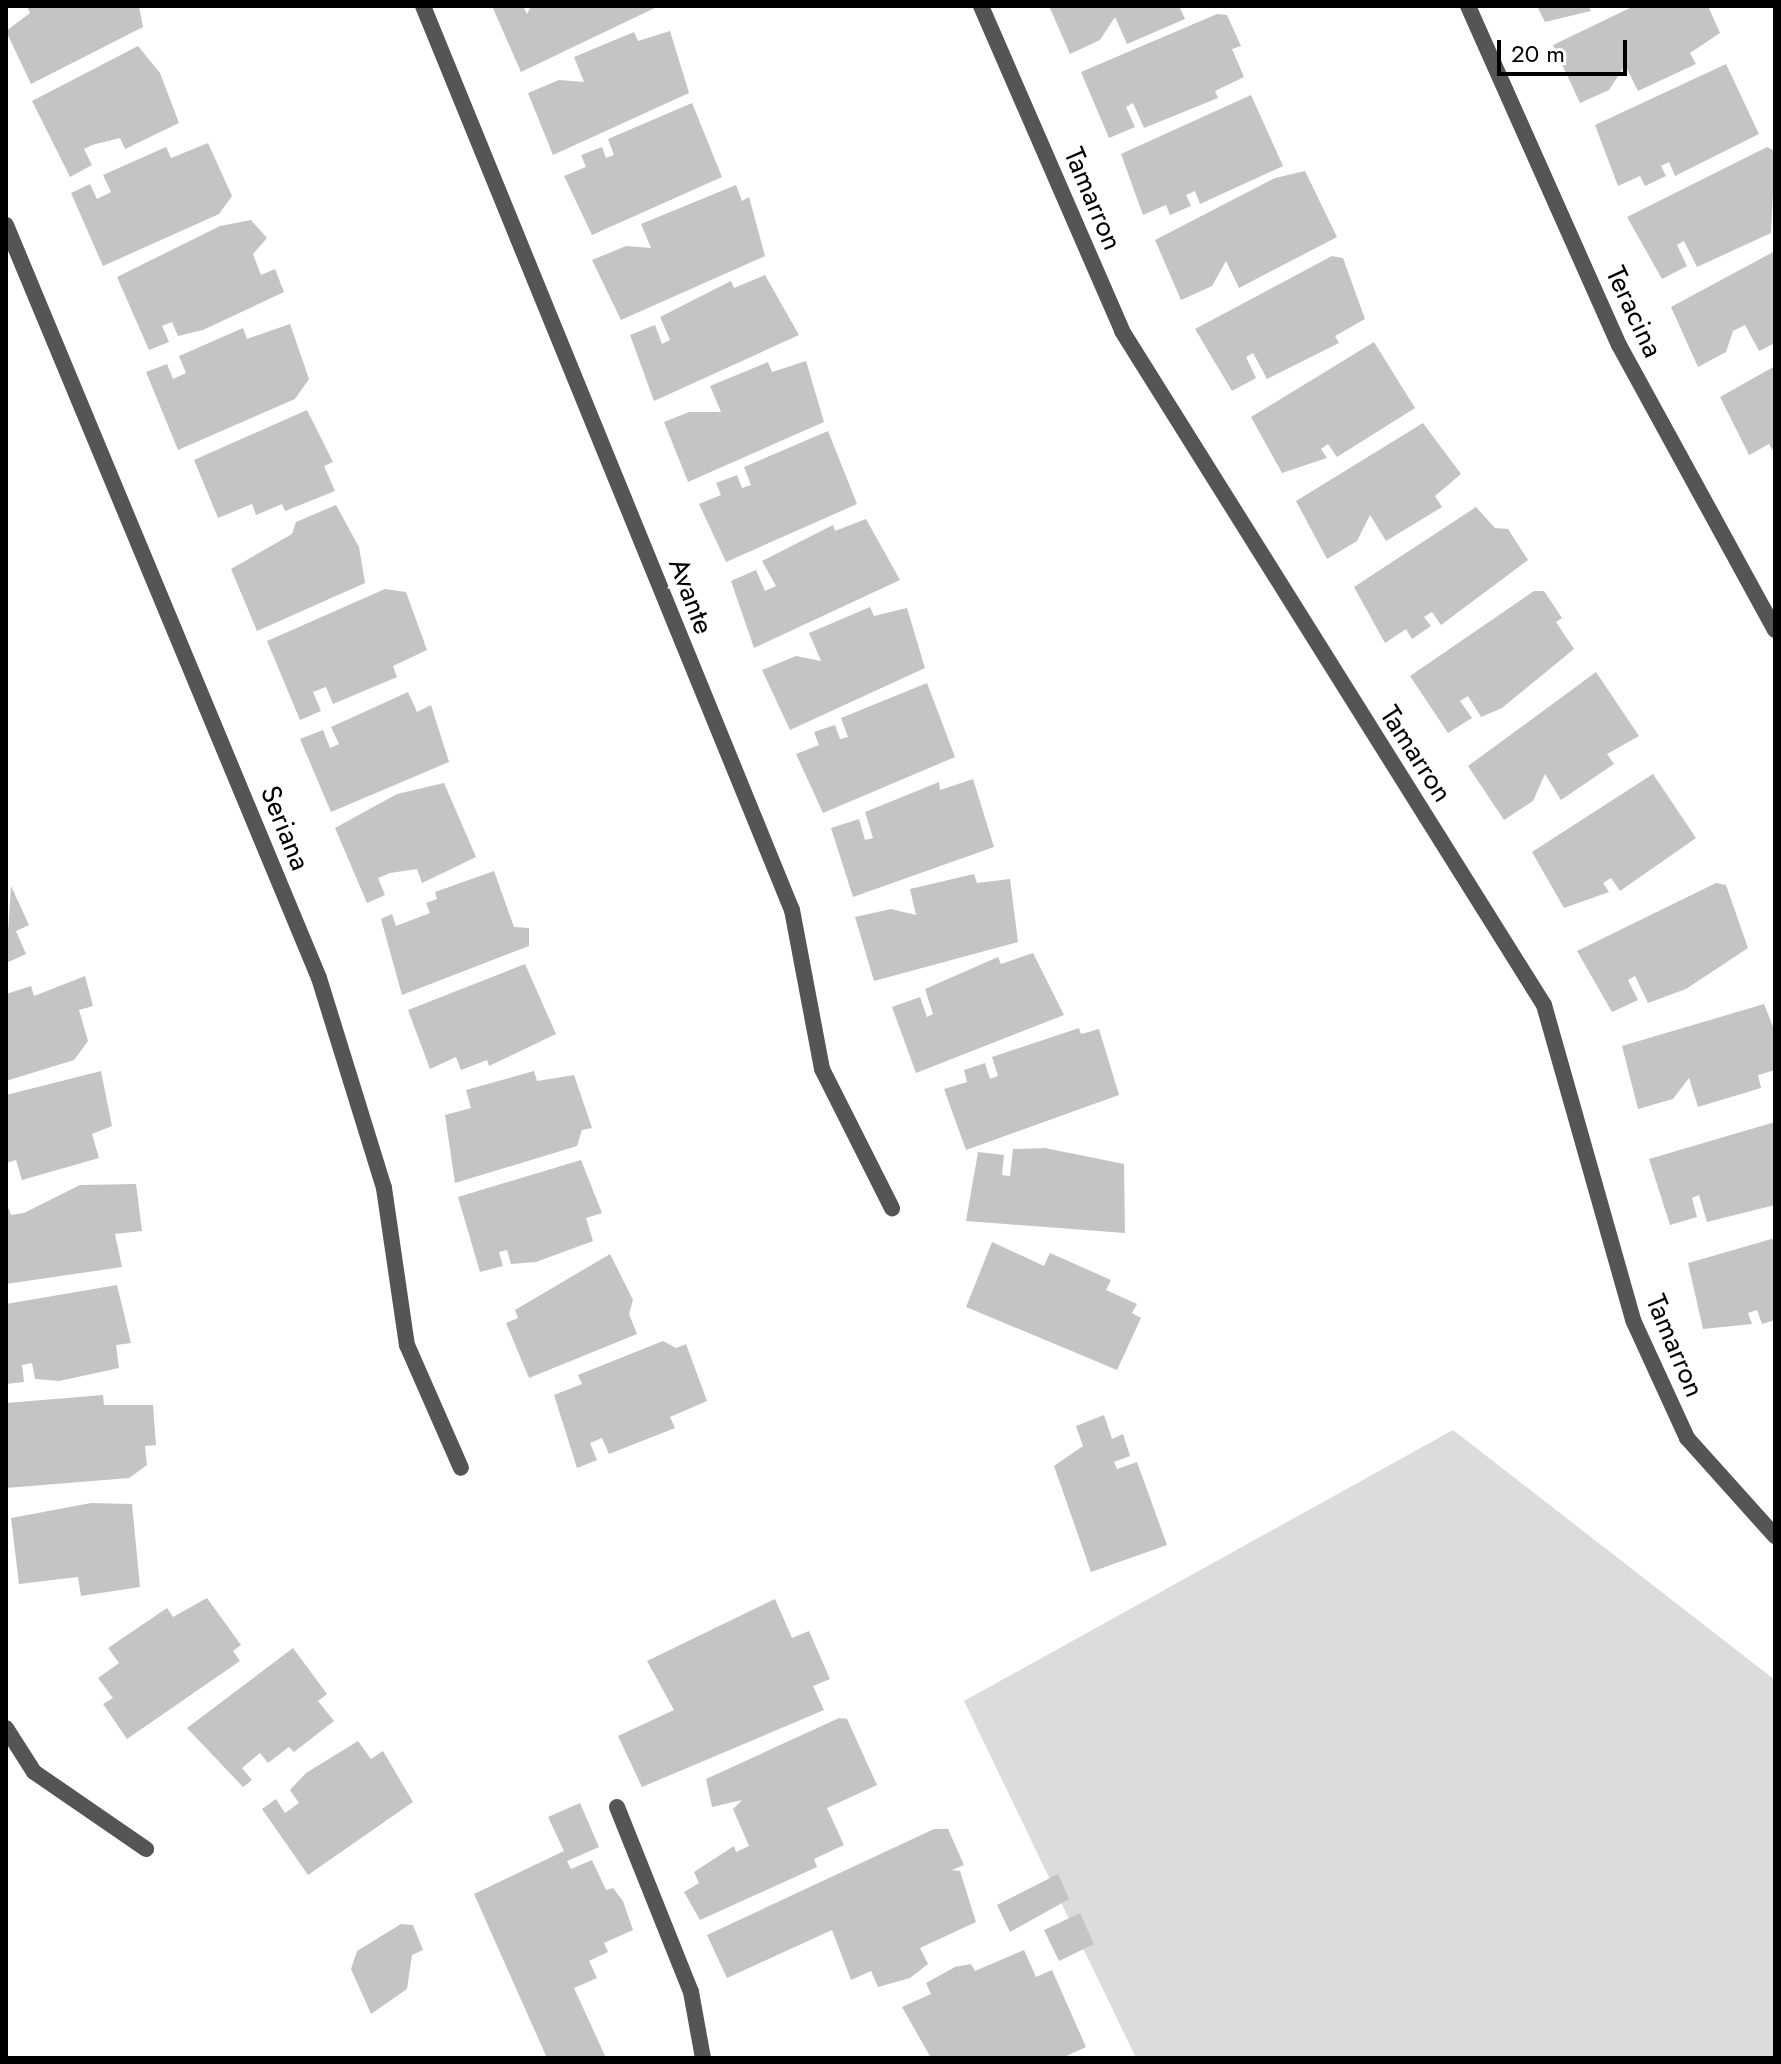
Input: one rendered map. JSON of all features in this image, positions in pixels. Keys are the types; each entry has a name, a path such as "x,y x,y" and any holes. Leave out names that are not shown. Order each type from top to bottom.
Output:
{"street":[{"name":"Avante","path":"423,6 792,910 822,1069 892,1208"},
{"name":"Tamarron","path":"981,6 1122,331 1544,1005 1633,1320 1687,1438 1775,1536"},
{"name":"Teracina","path":"1468,6 1619,345 1775,630"},
{"name":"Seriana","path":"6,225 319,978 384,1188 407,1345 461,1468"},
{"path":"6,1728 34,1772 146,1849"},
{"path":"617,1807 691,1992 703,2058"}],"shaded area":[{"path":"1453,1430 1775,1680 1775,2058 1136,2058 964,1701"}],"building":[{"path":"27,6 139,6 143,27 31,84 6,31 30,13"},
{"path":"492,6 523,6 527,14 531,6 659,6 521,72"},
{"path":"1049,6 1179,6 1185,19 1127,44 1115,17 1100,40 1070,54"},
{"path":"1537,6 1588,6 1591,11 1545,22"},
{"path":"1634,6 1708,6 1720,33 1690,53 1696,64 1638,91 1625,65 1609,90 1580,103 1553,45"},
{"path":"1217,14 1227,15 1241,46 1232,49 1244,77 1215,91 1218,98 1144,128 1133,103 1126,107 1135,127 1109,138 1081,72"},
{"path":"670,31 689,93 553,155 528,93 559,80 584,82 574,57 634,32 638,41"},
{"path":"138,46 160,73 179,123 125,149 120,138 92,145 84,149 92,165 70,177 32,101"},
{"path":"1726,64 1759,134 1675,176 1669,162 1661,166 1666,176 1645,186 1640,176 1618,186 1595,125"},
{"path":"1251,95 1283,166 1200,204 1195,191 1186,195 1191,206 1170,215 1166,205 1143,215 1121,154"},
{"path":"692,103 722,177 592,235 564,176 586,167 581,155 602,147 606,158 614,155 608,139"},
{"path":"208,143 232,196 219,214 103,266 71,193 90,184 97,199 111,192 103,175 166,147 171,158"},
{"path":"1767,147 1775,151 1771,233 1697,267 1684,241 1677,245 1687,266 1662,279 1627,217"},
{"path":"1305,171 1337,237 1239,288 1226,261 1212,286 1181,300 1155,240 1275,178"},
{"path":"736,185 742,201 749,197 765,256 621,320 592,260 626,246 651,248 641,224"},
{"path":"251,220 267,238 253,254 261,275 275,269 284,292 203,330 178,336 172,322 162,326 169,342 149,350 117,277 220,226"},
{"path":"1775,251 1775,343 1759,351 1745,325 1733,331 1726,352 1698,367 1671,307"},
{"path":"1332,256 1343,258 1365,319 1335,336 1339,343 1267,379 1253,353 1246,357 1256,378 1232,391 1195,329"},
{"path":"765,275 799,335 654,401 630,335 655,325 662,344 670,340 660,317 731,281 734,288"},
{"path":"290,324 309,379 295,399 178,450 146,372 167,364 173,379 186,373 179,356 243,328 247,339"},
{"path":"1374,342 1415,408 1337,457 1328,444 1321,449 1327,458 1282,473 1251,417"},
{"path":"806,361 824,422 688,482 664,422 689,412 721,412 710,386 768,362 772,372"},
{"path":"1775,366 1775,454 1769,444 1749,455 1720,397"},
{"path":"307,410 333,462 324,466 335,491 285,511 282,504 256,515 252,504 218,518 194,460"},
{"path":"1423,423 1461,474 1435,496 1442,507 1386,541 1370,515 1357,541 1327,559 1296,501"},
{"path":"828,431 857,504 726,562 699,504 721,495 716,483 737,475 742,488 751,485 744,467"},
{"path":"336,505 359,547 365,583 257,631 231,569 292,534 296,522"},
{"path":"1476,507 1495,528 1508,529 1528,560 1441,625 1432,612 1424,617 1431,626 1412,639 1406,629 1385,643 1354,587"},
{"path":"866,519 900,580 754,648 731,581 756,570 765,591 776,586 762,561 833,525 835,531"},
{"path":"385,589 406,592 427,650 393,666 397,677 333,704 326,687 313,692 321,711 300,720 267,641"},
{"path":"1534,591 1544,591 1562,618 1556,622 1574,649 1502,708 1481,717 1468,696 1460,701 1472,718 1448,733 1410,676"},
{"path":"870,607 874,616 907,608 925,668 790,730 762,670 796,656 821,661 809,633"},
{"path":"1596,672 1639,736 1607,754 1614,764 1561,800 1545,774 1533,801 1504,820 1468,766"},
{"path":"927,683 955,757 823,813 796,754 819,745 814,732 835,725 840,739 848,737 841,718"},
{"path":"408,692 417,712 431,705 449,762 331,812 300,739 323,730 330,748 339,744 331,727"},
{"path":"1653,774 1696,838 1620,891 1611,878 1603,883 1609,892 1564,908 1532,852"},
{"path":"973,779 994,847 853,897 831,828 859,819 865,840 873,838 865,812 939,782 940,790"},
{"path":"444,783 476,857 422,883 417,869 378,878 385,895 367,903 335,828 397,794"},
{"path":"494,871 514,927 529,928 529,946 402,995 381,919 392,914 396,926 430,913 426,903 437,899 435,892"},
{"path":"974,874 977,883 1010,879 1018,942 874,981 855,917 891,909 916,915 910,889"},
{"path":"1716,883 1726,885 1748,948 1686,989 1648,1003 1635,976 1628,980 1638,1000 1612,1012 1577,951"},
{"path":"11,886 29,925 16,931 26,954 6,963"},
{"path":"1033,953 1064,1015 916,1073 892,1007 920,997 927,1017 933,1014 925,989 998,957 1001,964"},
{"path":"525,964 556,1034 489,1066 487,1060 461,1070 456,1057 430,1069 408,1010"},
{"path":"85,976 93,1006 79,1010 88,1041 74,1060 6,1081 6,994 31,986 34,996"},
{"path":"1764,1004 1775,1032 1775,1070 1758,1075 1761,1088 1698,1107 1689,1078 1673,1099 1638,1109 1622,1046"},
{"path":"1079,1028 1081,1034 1099,1029 1119,1095 966,1150 944,1089 967,1082 964,1070 985,1063 990,1079 998,1076 992,1057"},
{"path":"101,1071 112,1126 92,1134 99,1158 22,1180 16,1160 6,1163 6,1095"},
{"path":"534,1071 537,1081 574,1075 592,1128 582,1130 577,1146 455,1183 445,1115 471,1108 466,1090"},
{"path":"1775,1122 1775,1205 1707,1222 1699,1195 1692,1198 1697,1217 1670,1225 1649,1159"},
{"path":"1045,1148 1124,1164 1125,1233 966,1221 978,1152 1004,1155 1002,1175 1010,1176 1013,1149"},
{"path":"581,1160 602,1213 586,1218 593,1241 536,1262 511,1264 507,1250 499,1252 503,1266 480,1272 458,1197"},
{"path":"136,1184 142,1231 115,1234 122,1267 6,1284 6,1202 11,1215 24,1213 80,1185"},
{"path":"1775,1238 1775,1320 1762,1324 1757,1310 1748,1313 1752,1324 1703,1329 1688,1263"},
{"path":"992,1242 1044,1266 1050,1253 1111,1280 1106,1290 1137,1304 1132,1313 1141,1318 1117,1370 966,1307"},
{"path":"610,1254 633,1300 629,1314 637,1334 529,1378 506,1323 518,1318 515,1310"},
{"path":"117,1285 131,1343 116,1345 119,1368 59,1381 35,1379 32,1363 22,1365 24,1382 6,1384 6,1304"},
{"path":"663,1341 676,1348 686,1344 707,1401 670,1417 675,1428 609,1454 602,1438 590,1443 597,1460 577,1468 554,1395 582,1384 578,1375"},
{"path":"103,1395 104,1405 153,1405 156,1445 145,1446 147,1465 129,1478 6,1488 6,1403"},
{"path":"1104,1415 1112,1439 1123,1434 1130,1456 1114,1462 1117,1469 1137,1462 1167,1545 1091,1572 1054,1466 1083,1446 1076,1426"},
{"path":"91,1503 132,1504 140,1587 81,1596 78,1577 19,1584 11,1518"},
{"path":"207,1598 241,1645 233,1651 240,1661 127,1739 103,1704 113,1698 98,1678 119,1663 108,1648 167,1608 173,1617"},
{"path":"775,1599 792,1638 809,1631 830,1679 813,1686 824,1710 642,1787 618,1736 674,1710 647,1661"},
{"path":"293,1648 327,1694 318,1701 334,1721 294,1752 289,1747 268,1763 260,1753 242,1768 252,1780 243,1787 187,1728"},
{"path":"839,1718 847,1719 877,1785 827,1808 844,1845 814,1859 817,1867 700,1920 684,1892 699,1883 694,1872 734,1846 736,1852 749,1846 733,1809 742,1800 712,1807 706,1779"},
{"path":"358,1741 371,1759 383,1751 413,1802 308,1875 262,1809 276,1799 285,1813 299,1803 290,1790 306,1773"},
{"path":"580,1803 599,1847 567,1861 571,1869 592,1860 606,1890 613,1888 623,1901 633,1930 604,1943 608,1952 589,1961 597,1978 574,1988 606,2058 547,2058 474,1894 564,1851 548,1817"},
{"path":"934,1829 948,1829 964,1865 952,1870 960,1871 976,1922 920,1948 928,1964 910,1978 878,1987 871,1971 851,1980 832,1930 727,1978 707,1935"},
{"path":"1058,1874 1069,1899 1010,1932 997,1905"},
{"path":"1080,1913 1094,1944 1059,1961 1044,1930"},
{"path":"401,1924 413,1925 423,1950 412,1955 407,1989 371,2014 351,1969 357,1951"},
{"path":"1024,1950 1036,1977 1052,1970 1086,2047 1062,2058 931,2058 902,2007 931,1994 926,1983 955,1967 971,1964 975,1971"}]}
